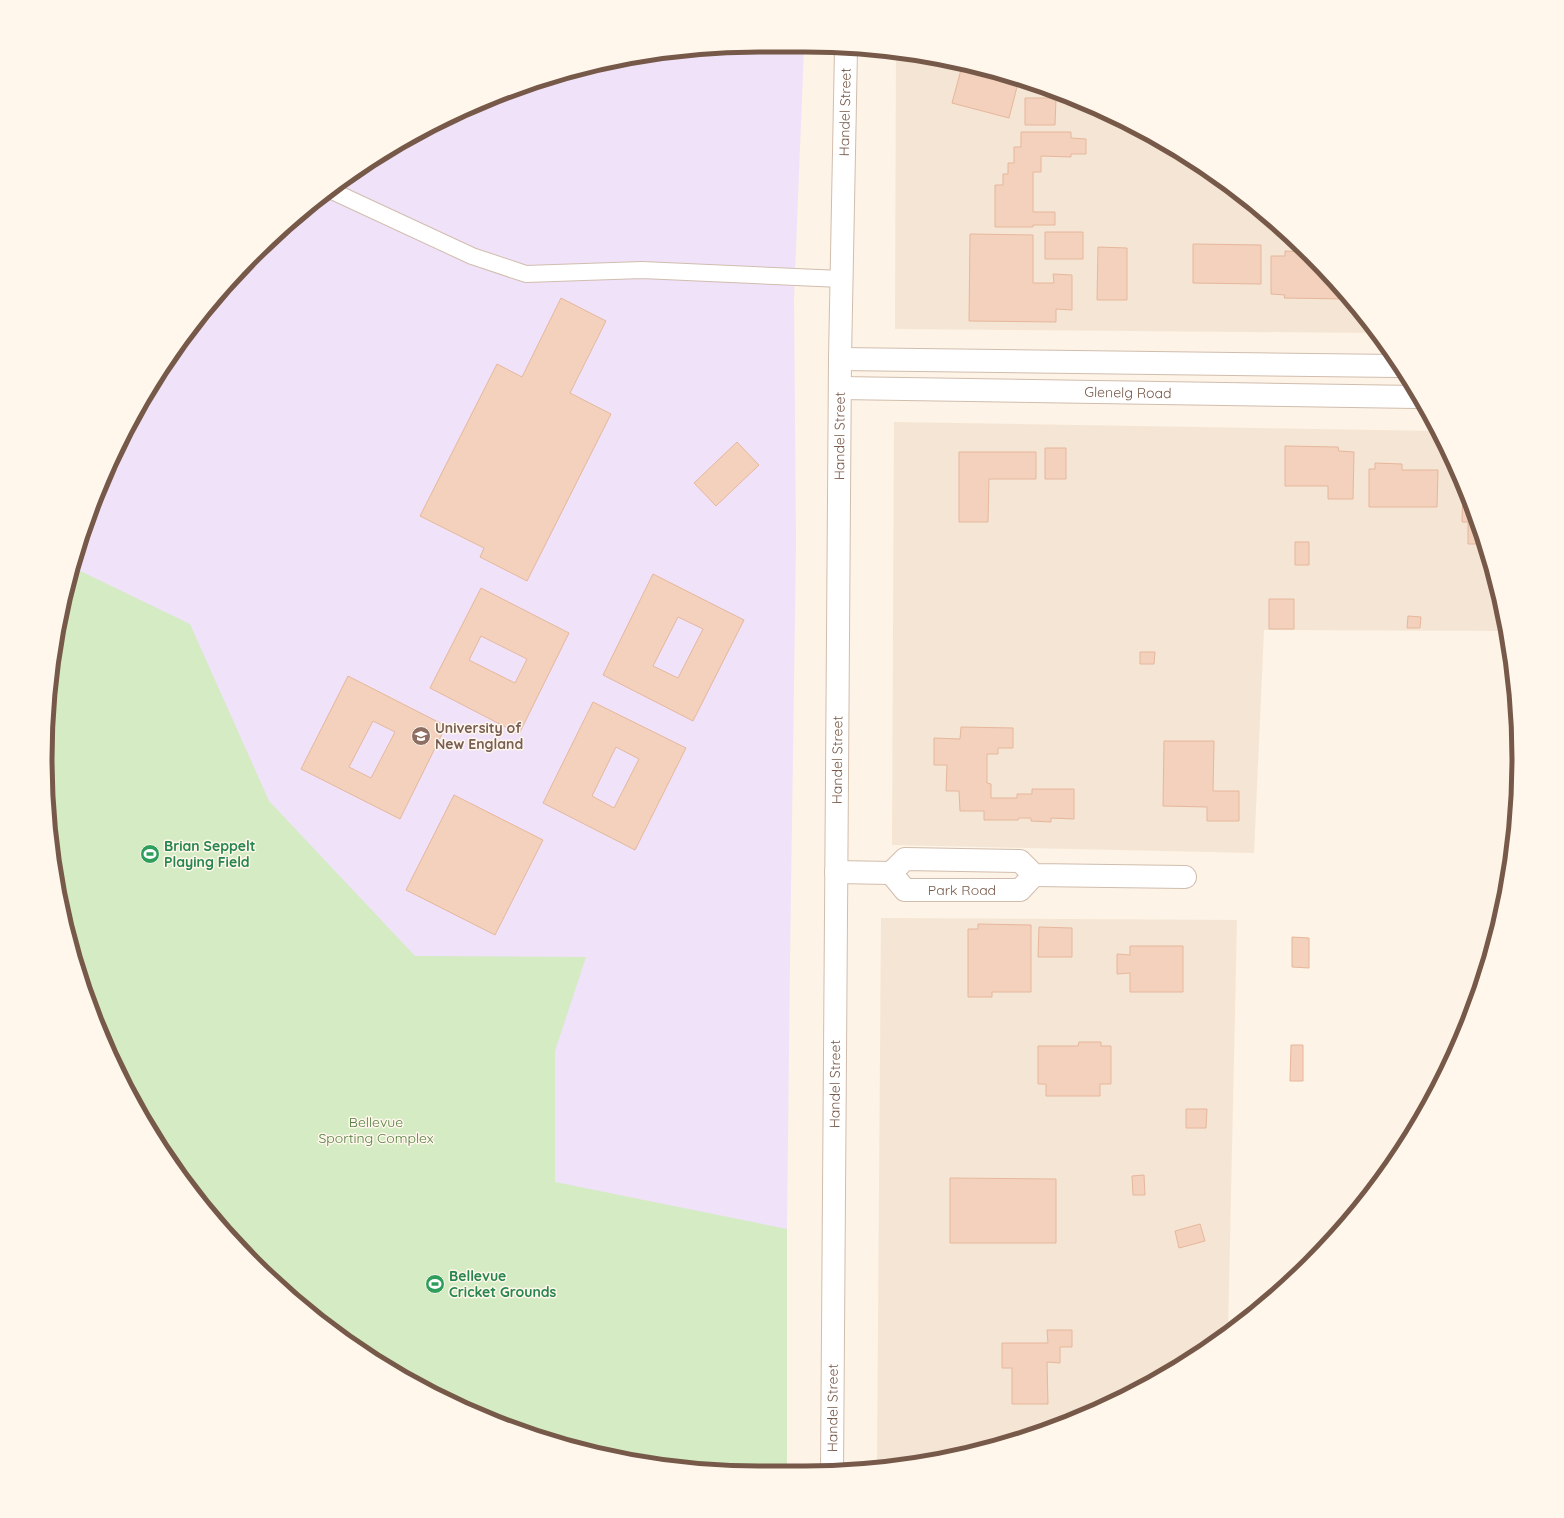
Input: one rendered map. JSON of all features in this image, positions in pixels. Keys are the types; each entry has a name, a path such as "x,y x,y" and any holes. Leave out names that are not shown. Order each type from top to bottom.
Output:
{"street":[{"name":"Handel Street","path":"832,1465 840,280 846,54"},
{"name":"Glenelg Road","path":"840,359 1393,366"},
{"name":"Glenelg Road","path":"840,388 1411,396"},
{"path":"836,872 891,873 905,859 1020,860 1034,875 1185,877"},
{"name":"Park Road","path":"891,873 905,890 1020,890 1034,875"}],"lane":[{"path":"337,192 472,256 526,274 642,270 840,280"}],"shaded area":[{"name":"University of New England","path":"759,52 804,52 794,299 796,543 787,1229 787,1466 713,1464 667,1460 576,1442 488,1412 446,1393 405,1371 366,1347 293,1291 259,1259 227,1225 171,1152 125,1072 106,1030 76,942 58,851 52,759 58,667 66,621 76,576 106,488 125,446 147,405 171,366 227,293 259,259 293,227 366,171 405,147 446,125 488,106 576,76 621,66 667,58"},
{"path":"896,58 988,76 1032,90 1076,106 1118,125 1159,147 1198,171 1271,227 1305,259 1337,293 1369,333 895,329"},
{"path":"894,422 1431,431 1458,488 1474,532 1488,576 1500,631 1264,630 1254,853 892,845"},
{"path":"881,918 1237,920 1228,1325 1198,1347 1158,1371 1118,1393 1076,1412 988,1442 943,1452 877,1462"}],"green space":[{"name":"Bellevue Sporting Complex","path":"78,570 190,624 269,801 415,956 586,957 555,1051 555,1182 787,1229 787,1466 713,1464 667,1460 576,1442 532,1428 488,1412 446,1393 405,1371 366,1347 293,1291 259,1259 227,1225 171,1152 125,1072 106,1030 76,942 58,851 52,759 58,667 66,621"}],"building":[{"path":"961,70 988,76 1017,85 1009,118 952,103"},
{"path":"1025,98 1056,99 1055,125 1025,125"},
{"path":"1021,132 1071,132 1071,138 1086,139 1086,154 1071,154 1071,157 1041,156 1041,172 1033,172 1033,212 1055,212 1055,225 1033,225 1033,227 995,227 995,185 1003,185 1003,174 1008,174 1008,163 1014,163 1014,147 1021,147"},
{"path":"1045,232 1083,232 1083,259 1045,259"},
{"path":"970,234 1033,235 1033,283 1054,283 1053,274 1072,275 1072,310 1056,309 1056,322 969,321"},
{"path":"1193,244 1261,245 1261,284 1193,283"},
{"path":"1098,247 1127,248 1127,300 1097,300"},
{"path":"1285,251 1297,252 1342,299 1284,298 1285,295 1271,294 1271,256 1285,256"},
{"path":"561,298 606,321 570,393 611,414 527,581 480,557 484,548 420,516 497,364 522,377"},
{"path":"737,442 759,465 716,506 694,483"},
{"path":"1285,446 1338,447 1339,451 1354,452 1353,499 1328,499 1328,486 1285,486"},
{"path":"1045,448 1066,448 1066,479 1045,479"},
{"path":"959,452 1036,452 1036,479 989,479 988,522 959,522"},
{"path":"1375,463 1402,464 1402,470 1438,470 1437,507 1369,507 1369,469 1375,469"},
{"path":"1463,501 1478,544 1468,544 1468,522 1462,522"},
{"path":"1295,542 1309,542 1309,565 1295,565"},
{"path":"653,574 744,620 693,721 603,675","holes":["678,617 703,629 678,678 653,666"]},
{"path":"481,588 569,633 519,734 430,688","holes":["481,636 527,659 515,683 469,660"]},
{"path":"1269,599 1294,599 1294,629 1269,629"},
{"path":"1408,616 1421,617 1420,628 1407,628"},
{"path":"1140,652 1155,652 1154,664 1140,664"},
{"path":"348,676 446,726 400,819 301,769","holes":["373,721 395,732 371,778 349,767"]},
{"path":"593,702 686,748 635,850 543,803","holes":["616,747 639,759 614,808 592,796"]},
{"path":"961,727 1013,728 1013,748 998,748 998,754 987,754 987,783 991,784 991,798 1017,798 1017,794 1032,794 1032,789 1074,789 1074,819 1051,818 1051,822 1031,821 1031,818 1019,818 1018,820 984,820 984,811 960,811 959,791 946,791 947,765 934,765 934,738 960,739"},
{"path":"1164,741 1214,741 1213,791 1239,791 1239,821 1207,821 1207,807 1163,806"},
{"path":"454,795 543,840 495,935 406,890"},
{"path":"978,924 1031,925 1031,992 992,992 992,997 968,997 968,929 978,929"},
{"path":"1039,927 1072,928 1072,957 1038,957"},
{"path":"1292,937 1309,938 1309,968 1292,967"},
{"path":"1130,946 1183,946 1183,992 1130,992 1130,973 1117,974 1117,954 1130,955"},
{"path":"1079,1042 1101,1042 1101,1046 1111,1046 1111,1084 1100,1084 1100,1096 1046,1096 1046,1084 1038,1084 1038,1046 1078,1046"},
{"path":"1291,1045 1303,1045 1303,1081 1290,1081"},
{"path":"1186,1109 1207,1109 1206,1128 1186,1128"},
{"path":"1144,1175 1145,1195 1133,1195 1132,1176"},
{"path":"950,1178 1056,1179 1056,1243 950,1243"},
{"path":"1200,1224 1205,1241 1179,1248 1175,1231"},
{"path":"1047,1330 1072,1330 1072,1347 1060,1347 1060,1363 1047,1362 1048,1404 1012,1404 1012,1368 1002,1368 1002,1343 1048,1343"}],"place":[{"name":"University of New England","path":"421,736"},
{"name":"Brian Seppelt Playing Field","path":"150,854"},
{"name":"Bellevue Cricket Grounds","path":"435,1284"}]}
